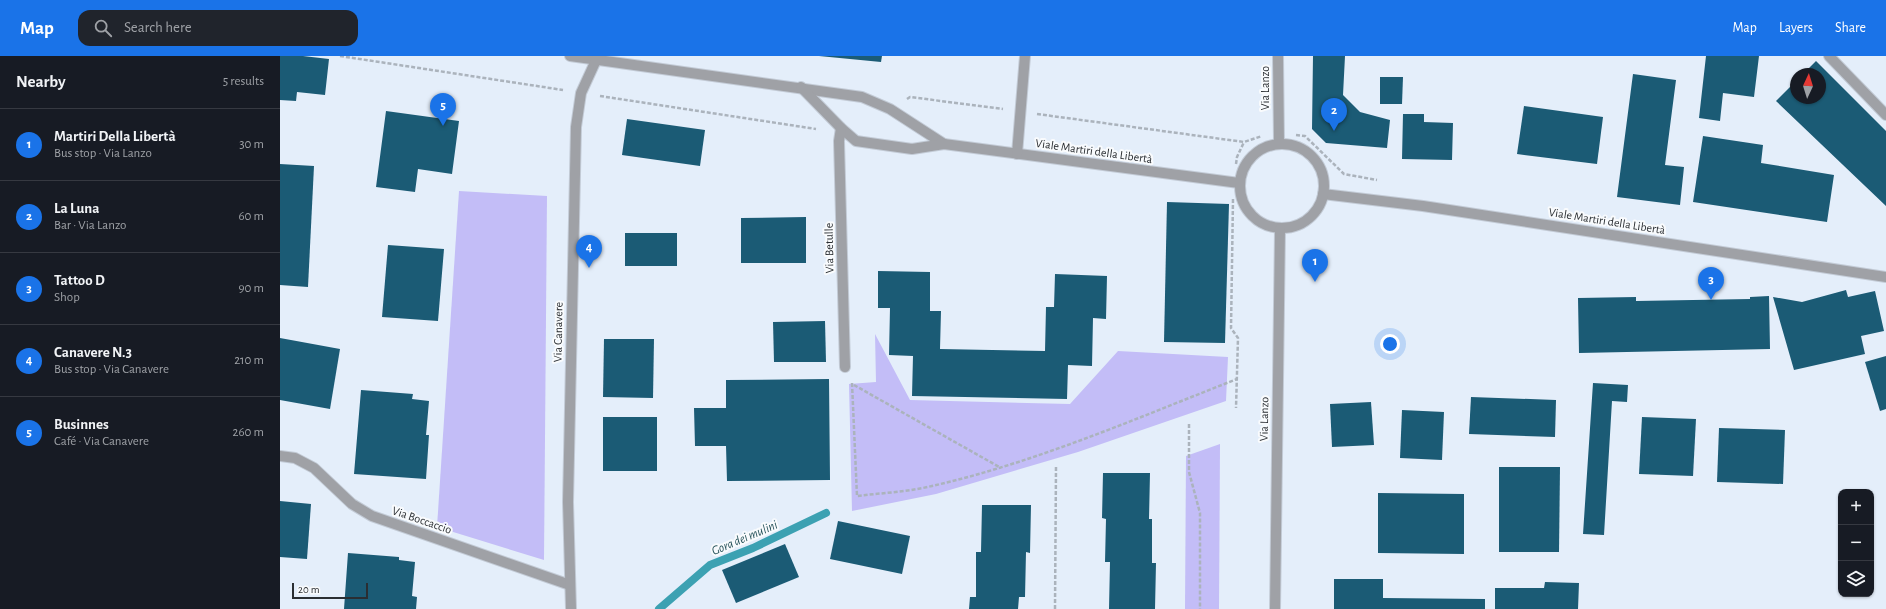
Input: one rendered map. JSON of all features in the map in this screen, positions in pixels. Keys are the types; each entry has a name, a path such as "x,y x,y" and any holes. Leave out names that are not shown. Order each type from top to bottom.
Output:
{"street":[{"name":"Viale Martiri della Libertà","path":"570,56 598,58 862,96 890,109 944,144"},
{"path":"1017,154 1025,56"},
{"name":"Via Lanzo","path":"1278,56 1279,144"},
{"path":"1829,56 1886,115"},
{"name":"Via Canavere","path":"571,609 568,494 576,127 581,93 588,75 598,58"},
{"name":"Viale Martiri della Libertà","path":"801,87 841,128 856,140 912,150 944,144 1236,183"},
{"name":"Via Betulle","path":"841,128 839,141 845,367"},
{"path":"1279,144 1292,145 1304,150 1313,158 1320,169 1324,181 1323,194 1318,208 1308,220 1295,227 1280,229 1264,225 1250,215 1241,200 1236,183 1252,157 1267,147 1279,144"},
{"name":"Viale Martiri della Libertà","path":"1323,194 1423,206 1886,277"},
{"name":"Via Lanzo","path":"1275,609 1280,229"},
{"name":"Via Boccaccio","path":"280,456 295,458 314,468 352,504 372,516 570,586"}],"path":[{"path":"1236,408 1238,338 1231,328 1237,157 1244,142"},
{"path":"845,367 853,385 857,496 930,487 1001,468 1237,379"},
{"path":"853,385 1001,468"},
{"path":"1189,424 1189,472 1200,513 1200,609"},
{"path":"1055,609 1056,466"}],"shaded area":[{"path":"459,191 547,196 544,560 437,527"},
{"path":"875,334 910,400 1070,404 1118,351 1228,357 1226,401 1078,452 936,494 852,511 849,384 876,382"},
{"path":"1220,444 1219,609 1185,609 1186,456"}],"building":[{"path":"280,56 303,56 329,59 325,95 297,92 296,101 280,100"},
{"path":"819,56 882,56 881,62"},
{"path":"1313,56 1345,56 1343,95 1360,112 1390,120 1387,148 1326,143 1312,129"},
{"path":"1706,56 1759,56 1754,97 1723,93 1720,121 1699,118"},
{"path":"1816,61 1823,68 1809,68"},
{"path":"1826,71 1886,131 1886,206 1776,101 1790,87 1790,104 1826,104"},
{"path":"1633,74 1676,80 1665,165 1684,167 1680,205 1617,197"},
{"path":"1380,77 1403,77 1402,104 1380,104"},
{"path":"1524,106 1603,117 1597,164 1517,154"},
{"path":"386,111 459,121 452,174 418,169 415,192 376,187"},
{"path":"1403,114 1424,114 1424,122 1453,123 1452,160 1402,159"},
{"path":"627,119 705,130 700,166 622,155"},
{"path":"1703,136 1763,145 1761,163 1834,175 1827,222 1693,202"},
{"path":"280,164 314,166 308,287 280,285"},
{"path":"1167,202 1229,204 1225,343 1164,342"},
{"path":"806,217 806,263 741,263 741,218"},
{"path":"625,233 677,233 677,266 625,266"},
{"path":"388,245 444,249 438,321 382,317"},
{"path":"878,271 930,272 930,311 941,311 940,349 1045,351 1046,307 1054,307 1055,274 1107,276 1106,319 1093,318 1092,366 1068,365 1067,399 912,396 913,356 889,355 890,308 878,308"},
{"path":"1846,290 1848,297 1875,291 1884,331 1861,336 1865,354 1794,370 1773,297 1802,302"},
{"path":"1769,296 1770,349 1579,353 1578,298 1636,297 1636,301 1750,299 1750,297"},
{"path":"825,321 826,362 774,362 773,322"},
{"path":"280,338 340,349 330,409 280,400"},
{"path":"604,339 654,339 653,398 603,397"},
{"path":"1886,356 1886,409 1880,411 1865,362"},
{"path":"829,379 830,480 727,481 726,446 695,446 694,408 726,408 726,380"},
{"path":"1593,383 1628,385 1627,402 1612,401 1604,535 1583,534"},
{"path":"361,390 413,394 412,399 429,401 426,435 429,435 426,479 354,474"},
{"path":"1471,397 1556,400 1555,437 1469,434"},
{"path":"1371,402 1374,445 1332,447 1330,404"},
{"path":"1402,410 1444,412 1442,460 1400,458"},
{"path":"603,417 657,417 657,471 603,471"},
{"path":"1642,417 1696,419 1693,476 1639,474"},
{"path":"1719,428 1785,430 1783,484 1717,482"},
{"path":"1499,467 1560,467 1559,552 1499,552"},
{"path":"1103,473 1150,473 1149,519 1152,519 1152,563 1156,563 1155,609 1109,609 1110,562 1105,562 1106,519 1102,518"},
{"path":"1378,493 1464,494 1464,554 1378,553"},
{"path":"280,501 311,504 307,559 280,557"},
{"path":"982,505 1031,505 1030,553 1026,552 1025,597 1019,597 1018,609 969,609 970,597 976,597 976,552 981,552"},
{"path":"838,521 910,536 902,574 830,559"},
{"path":"785,544 799,577 736,603 722,570"},
{"path":"348,553 399,557 399,560 415,562 412,596 417,597 416,609 344,609"},
{"path":"1334,579 1383,579 1383,598 1485,599 1485,609 1334,609"},
{"path":"1545,582 1579,583 1578,609 1495,609 1495,588 1544,588"}],"waterway":[{"name":"Gora dei mulini","path":"659,609 710,565 753,548 826,513"}],"place":[{"name":"Businnes","path":"443,126"},
{"name":"La Luna","path":"1334,131"},
{"name":"Canavere N.3","path":"589,268"},
{"name":"Martiri Della Libertà","path":"1315,282"},
{"name":"Tattoo D","path":"1711,300"}]}
